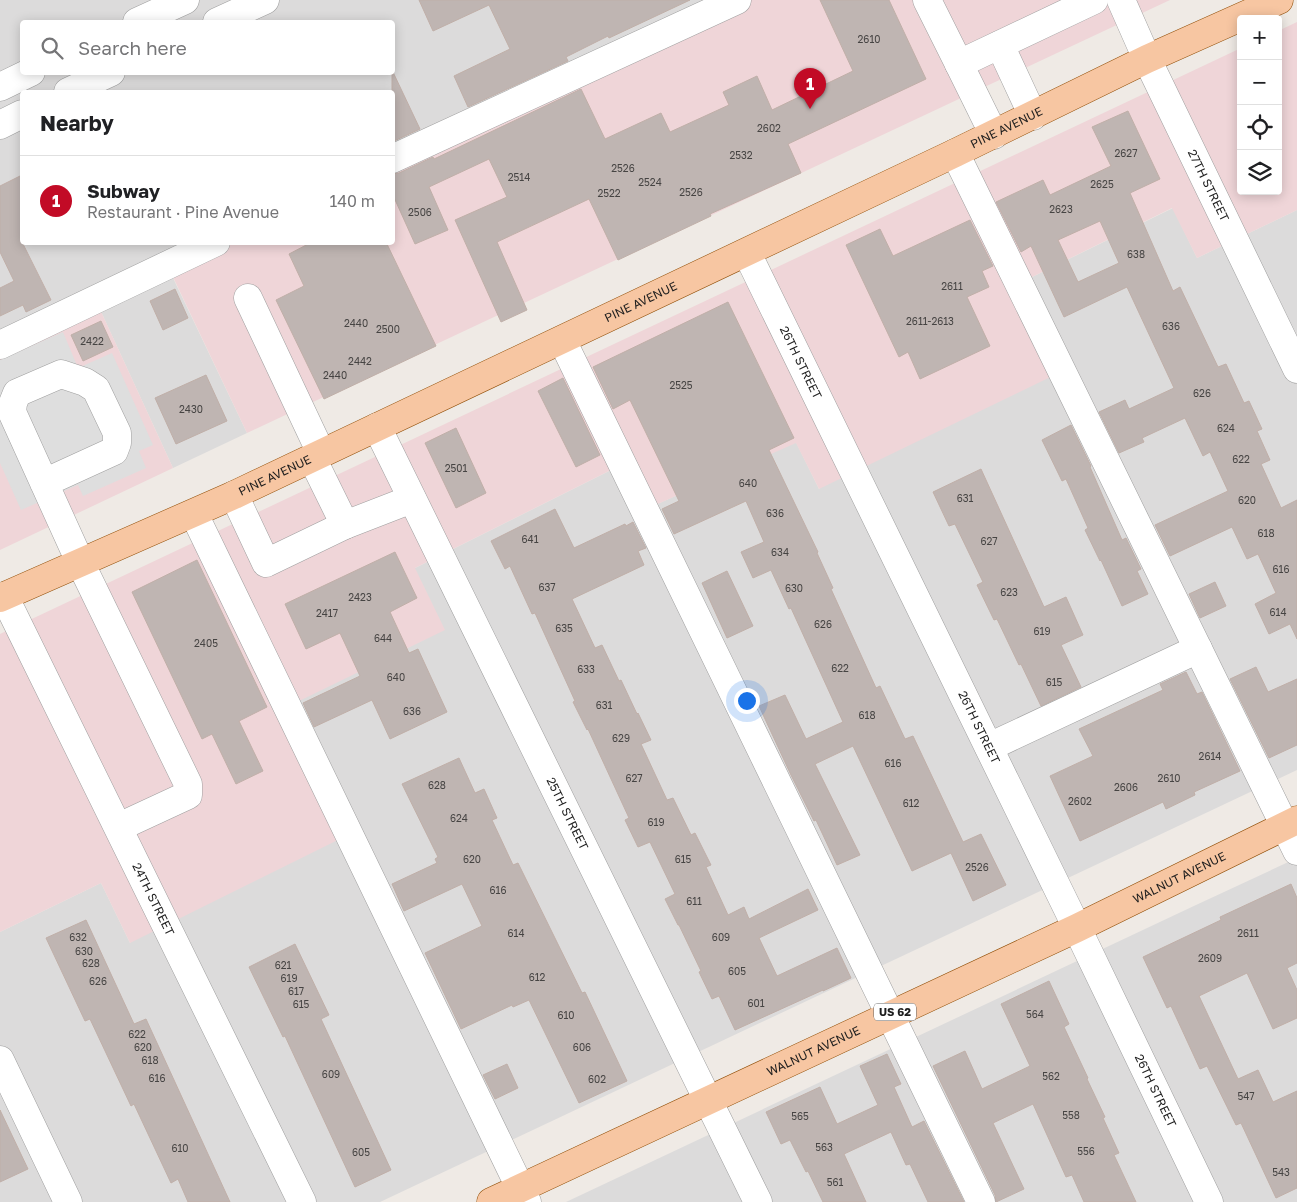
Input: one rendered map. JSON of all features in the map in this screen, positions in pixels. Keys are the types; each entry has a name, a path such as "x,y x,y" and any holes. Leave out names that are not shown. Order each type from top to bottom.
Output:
{"main road":[{"name":"PINE AVENUE","path":"2,597 194,514 747,253 1147,60 1279,0"},
{"name":"WALNUT AVENUE","path":"491,1202 523,1195 709,1100 1077,928 1291,822"}],"street":[{"path":"141,20 185,0"},
{"path":"221,20 265,0"},
{"path":"395,158 736,0"},
{"path":"927,0 994,134"},
{"path":"959,64 1094,0"},
{"name":"27TH STREET","path":"1121,0 1147,60 1297,369"},
{"path":"1000,46 1033,116"},
{"path":"0,87 25,75"},
{"path":"72,90 105,75"},
{"path":"0,125 20,115"},
{"path":"955,153 1198,649 1291,822 1297,851"},
{"path":"0,345 210,245"},
{"name":"26TH STREET","path":"747,253 1209,1202"},
{"path":"248,298 345,525"},
{"path":"562,340 980,1202"},
{"name":"25TH STREET","path":"377,427 758,1202"},
{"path":"44,483 80,562 188,784 188,795 119,827"},
{"path":"234,494 266,563 345,525 412,499"},
{"path":"194,514 523,1195"},
{"name":"24TH STREET","path":"2,597 119,827 302,1202"},
{"path":"988,748 1198,649"},
{"path":"0,1060 68,1202"}],"shaded area":[{"path":"0,0 712,0 395,149 395,90 20,90 20,245 193,245 164,259 247,433 173,468 92,292 0,335"},
{"path":"712,0 1170,0 247,433 164,258 193,245 395,245 395,149"},
{"path":"1297,22 1297,210 1197,258 1172,208 1028,279 1071,367 819,489 796,443 635,514 613,469 415,568 445,630 295,703 356,831 130,943 101,883 0,932 0,634 1237,50 1237,195 1282,195 1282,29"},
{"path":"1173,208 1197,258 1297,210 1297,770 380,1202 0,1202 0,932 101,883 130,943 295,703 415,568 613,469 635,514 796,442 819,489 1028,279"},
{"path":"92,292 173,468 0,550 0,335"},
{"path":"63,332 78,368 112,353 153,445 139,451 146,468 83,496 78,485 21,510 0,463 0,360"},
{"path":"1297,858 1297,1202 566,1202 1196,905"}],"building":[{"path":"419,0 690,0 609,38 608,36 566,57 568,61 468,107 454,76 510,49 489,5 433,31"},
{"path":"820,0 889,0 926,79 788,144 801,173 710,214 711,216 618,260 589,199 497,242 527,310 501,322 455,220 507,197 489,159 429,187 448,230 415,244 395,200 395,174 433,157 434,159 581,89 605,139 661,113 670,132 729,105 723,92 757,76 772,110 853,71"},
{"path":"392,75 394,75 420,129 395,141 395,90 392,90"},
{"path":"1128,111 1160,179 1130,193 1173,291 1180,287 1218,367 1226,364 1244,403 1249,401 1262,429 1257,431 1270,460 1261,464 1281,508 1297,500 1297,639 1290,624 1269,634 1255,604 1276,593 1258,554 1247,559 1232,527 1170,556 1155,525 1228,491 1210,452 1203,456 1185,418 1142,438 1144,442 1119,453 1099,412 1125,400 1129,409 1174,388 1127,287 1064,317 1031,246 1021,252 996,202 1043,180 1050,195 1111,166 1092,127","holes":["1100,221 1119,263 1078,282 1058,240"]},
{"path":"20,176 20,245 24,245 51,300 26,312 23,305 0,316 0,288 14,281 0,252 0,186"},
{"path":"970,220 993,266 982,271 989,287 967,297 990,346 920,379 908,352 899,357 846,245 880,229 893,256"},
{"path":"306,245 387,245 436,346 324,399 276,300 304,286 289,254"},
{"path":"175,289 188,318 163,330 150,301"},
{"path":"728,302 794,438 769,450 818,552 833,588 831,589 876,688 880,686 905,739 913,736 963,842 981,834 1006,885 973,901 951,853 912,871 853,746 815,764 860,855 837,865 816,820 814,821 791,775 759,706 785,695 806,739 843,722 791,608 789,609 771,570 753,578 741,552 764,542 746,501 674,534 662,509 679,501 630,400 613,409 593,367"},
{"path":"101,321 113,347 83,361 71,335"},
{"path":"206,375 227,421 176,444 155,398"},
{"path":"563,378 600,455 576,467 538,391"},
{"path":"1071,425 1091,466 1122,540 1126,538 1141,569 1137,571 1148,594 1122,606 1085,530 1088,528 1066,479 1062,481 1042,440"},
{"path":"456,428 486,493 456,508 425,443"},
{"path":"981,469 1044,607 1066,597 1083,635 1061,645 1081,687 1041,706 1021,664 1019,665 997,619 994,620 977,585 983,582 955,524 949,526 933,492"},
{"path":"555,509 574,548 633,522 646,548 638,551 644,565 572,599 595,648 602,645 619,681 621,680 638,713 651,740 641,744 667,800 673,798 691,835 695,833 711,865 706,867 728,915 744,907 749,919 808,889 818,910 759,938 777,976 837,948 851,978 735,1030 719,996 712,999 699,972 701,971 665,899 675,894 650,842 638,847 625,820 629,818 588,729 573,702 575,701 535,613 532,614 510,566 505,569 491,541"},
{"path":"395,552 417,598 390,612 409,653 418,649 447,712 390,739 372,700 314,727 303,703 360,676 340,633 306,649 285,604"},
{"path":"197,560 267,707 239,721 263,771 236,784 212,734 202,739 132,592"},
{"path":"727,571 753,626 727,638 702,583"},
{"path":"1215,582 1226,606 1200,618 1189,594"},
{"path":"1256,667 1268,692 1297,679 1297,745 1269,758 1230,679"},
{"path":"1186,672 1197,694 1202,692 1240,771 1194,792 1195,795 1166,809 1163,802 1080,841 1050,776 1093,756 1079,729 1163,690 1160,684"},
{"path":"459,758 475,793 484,789 497,818 492,820 513,865 518,863 582,993 585,992 627,1081 579,1103 529,1000 513,1007 512,1005 461,1029 425,953 482,926 462,884 404,911 392,884 437,863 435,859 438,857 402,784"},
{"path":"1291,884 1297,898 1297,963 1287,968 1297,990 1297,1018 1273,1029 1247,973 1199,996 1238,1079 1258,1070 1273,1102 1297,1091 1297,1188 1276,1198 1241,1123 1236,1125 1207,1066 1200,1069 1171,1006 1167,1008 1143,957 1221,920 1220,917"},
{"path":"86,920 134,1024 146,1019 230,1202 188,1202 178,1179 171,1183 134,1104 131,1106 90,1019 85,1021 46,938"},
{"path":"295,944 329,1015 321,1019 391,1170 355,1187 285,1036 283,1037 249,967"},
{"path":"1049,981 1069,1024 1064,1027 1088,1078 1119,1153 1114,1155 1136,1202 1084,1202 1072,1175 1066,1177 1033,1104 993,1123 1024,1189 996,1202 995,1195 933,1066 965,1051 982,1089 1030,1066 1001,1004"},
{"path":"887,1054 901,1084 894,1087 912,1127 924,1121 964,1202 928,1202 910,1164 906,1165 891,1132 844,1154 866,1202 823,1202 790,1140 781,1144 766,1112 820,1087 837,1124 878,1105 860,1066"},
{"path":"507,1064 518,1088 495,1099 483,1075"},
{"path":"0,1110 28,1169 0,1182"}],"place":[{"name":"Subway","path":"810,109"}]}
